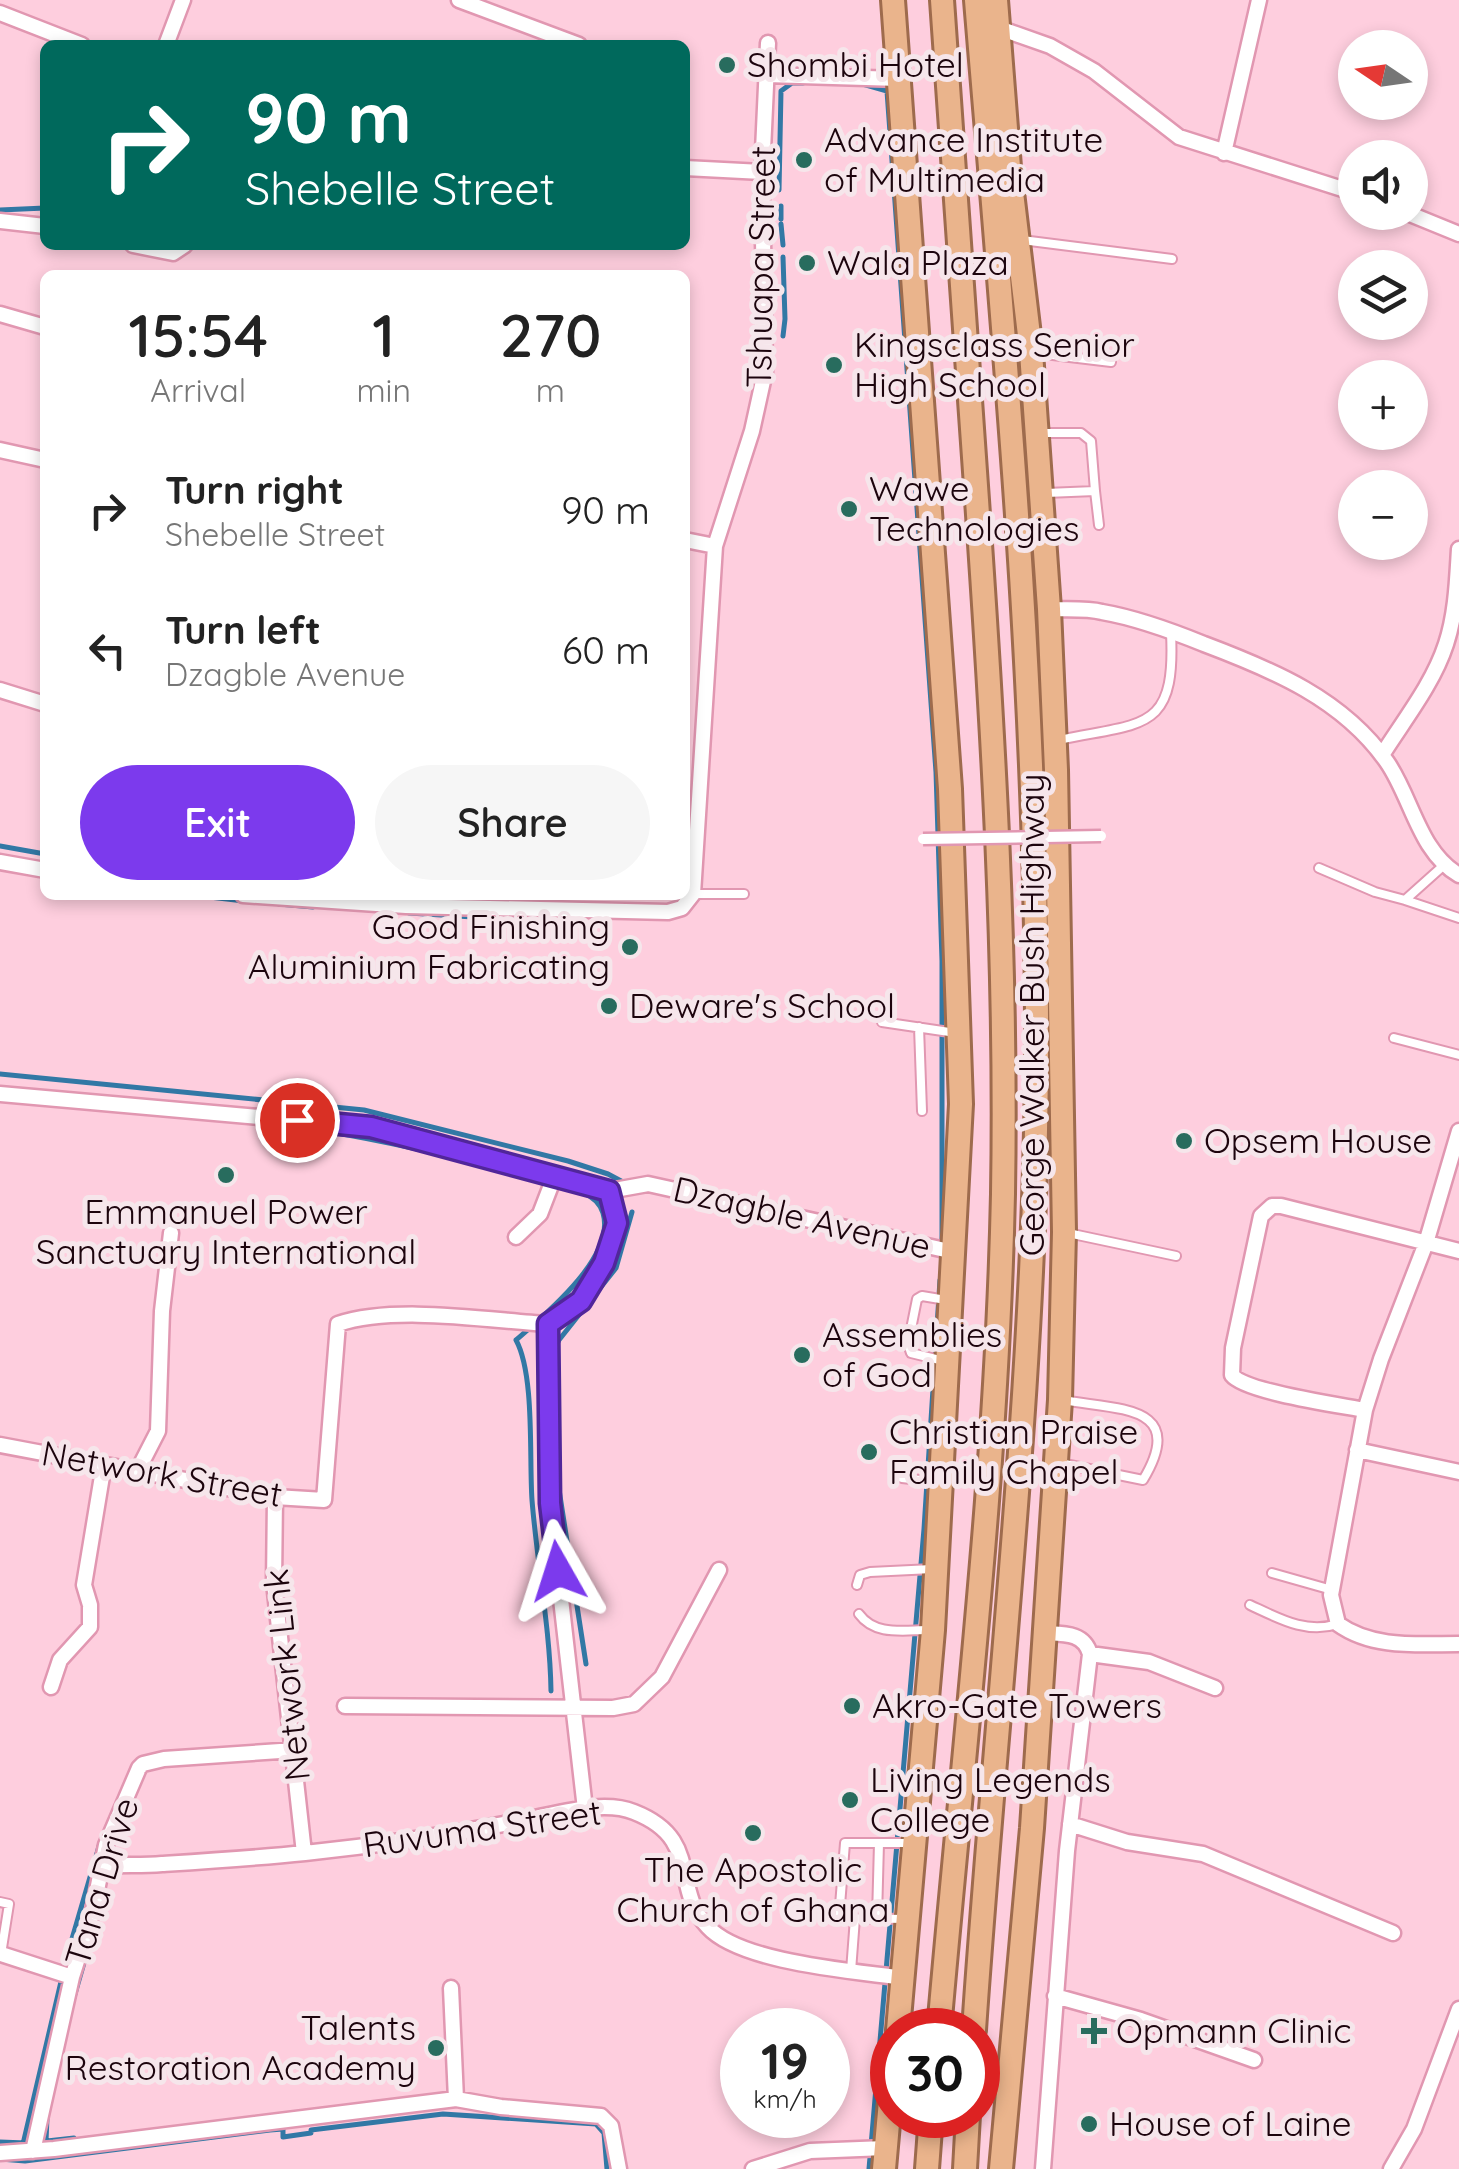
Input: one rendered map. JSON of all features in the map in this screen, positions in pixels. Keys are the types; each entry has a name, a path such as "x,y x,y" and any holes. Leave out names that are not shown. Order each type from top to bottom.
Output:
{"highway":[{"path":"893,0 950,789 961,1104 934,1630 900,2008"},
{"name":"George Walker Bush Highway","path":"941,2008 990,1446 1002,1196 1003,1065 1000,891 990,695 942,0"},
{"name":"George Walker Bush Highway","path":"976,0 1031,722 1037,1051 1031,1311 976,2008"},
{"path":"996,0 1032,352 1049,610 1064,1232 1060,1400 1032,1828 1001,2169"},
{"path":"1008,413 1020,489 1049,610 1031,722"},
{"path":"927,2169 930,2138"},
{"path":"965,2169 967,2138"}],"street":[{"path":"168,40 184,0"},
{"path":"459,0 567,40"},
{"path":"1224,153 1259,0"},
{"path":"0,12 70,40"},
{"path":"999,28 1072,58 1120,90 1167,130 1224,153 1338,188"},
{"name":"Tshuapa Street","path":"692,894 715,546 752,431 765,372 762,172 768,43"},
{"path":"767,75 899,78"},
{"path":"690,168 762,172"},
{"path":"0,221 40,225"},
{"path":"1428,221 1459,234"},
{"path":"0,314 40,326"},
{"path":"0,450 40,459"},
{"path":"690,541 715,546"},
{"path":"1382,755 1446,644 1456,596 1459,549"},
{"path":"1049,610 1099,611 1171,632 1290,678 1326,702 1382,755 1399,779 1432,851 1444,866 1459,875"},
{"path":"0,690 40,702"},
{"path":"923,839 1101,836"},
{"path":"0,862 40,869"},
{"path":"317,900 668,912 682,908 688,900"},
{"name":"Dzagble Avenue","path":"0,1094 371,1127 609,1191 648,1184 954,1252"},
{"path":"1459,1132 1455,1157 1426,1243 1365,1410 1332,1590 1332,1608 1338,1624 1352,1634 1370,1640 1459,1644"},
{"path":"516,1237 540,1214 555,1175"},
{"path":"584,1809 550,1503 548,1324 581,1301 604,1263 617,1223 609,1191"},
{"path":"1365,1410 1256,1388 1237,1382 1232,1375 1230,1365 1239,1314 1261,1216 1272,1206 1282,1206 1459,1252"},
{"path":"138,1470 158,1431 162,1312 172,1233"},
{"name":"Network Street","path":"0,1445 275,1497 324,1500 338,1324 358,1317 390,1314 548,1324"},
{"path":"1356,1450 1459,1472"},
{"path":"51,1686 60,1660 90,1627 90,1605 84,1585 104,1464"},
{"name":"Network Link","path":"275,1497 274,1584 304,1853"},
{"path":"345,1706 613,1708 634,1704 662,1677 719,1570"},
{"path":"1043,2169 1070,1824 1090,1654 1088,1645 1080,1638 1044,1632"},
{"path":"1090,1654 1149,1662 1216,1688"},
{"name":"Tana Drive","path":"33,2151 101,1866 115,1820 143,1764 294,1750"},
{"name":"Ruvuma Street","path":"101,1866 304,1853 422,1840 584,1809 629,1810 653,1820 671,1834 684,1864 692,1900 708,1928 734,1944 778,1959 903,1978"},
{"path":"1070,1824 1127,1842 1203,1854 1393,1932"},
{"path":"1,1954 72,1977"},
{"path":"451,1988 456,2098"},
{"path":"1055,1996 1141,2020 1254,2060"},
{"path":"1391,2169 1414,2129 1459,2008"},
{"path":"0,2153 456,2098 501,2107 601,2116 611,2126 618,2169"},
{"path":"753,2169 810,2151 884,2158"}],"lane":[{"path":"1018,240 1172,258"},
{"path":"1032,352 1111,362"},
{"path":"1037,432 1087,436 1091,441 1100,525"},
{"path":"1041,493 1096,490"},
{"path":"1055,741 1150,718 1162,705 1173,672 1171,632"},
{"path":"1405,900 1444,866"},
{"path":"1319,868 1374,892 1459,918"},
{"path":"692,894 744,894"},
{"path":"882,1022 960,1033"},
{"path":"920,1028 922,1111"},
{"path":"1394,1038 1459,1055"},
{"path":"1064,1232 1176,1256"},
{"path":"949,1362 910,1353 908,1344 917,1299 922,1296 952,1301"},
{"path":"1055,1462 1144,1480 1159,1436 1155,1424 1142,1415 1060,1400"},
{"path":"902,1478 942,1483"},
{"path":"857,1585 860,1575 870,1572 937,1568"},
{"path":"1272,1573 1332,1590"},
{"path":"1250,1606 1305,1628 1319,1630 1338,1624"},
{"path":"859,1614 867,1625 878,1629 934,1630"},
{"path":"907,1919 839,1918 844,1842 912,1843"},
{"path":"877,1918 879,1843"},
{"path":"0,1902 9,1904 1,1954"},
{"path":"852,1971 855,1918"}],"waterway":[{"path":"779,190 781,91 792,83 803,83"},
{"path":"859,83 887,91 936,772 942,961 942,1244"},
{"path":"781,206 781,219"},
{"path":"0,210 40,208"},
{"path":"781,224 783,245"},
{"path":"783,257 783,336"},
{"path":"0,846 40,853"},
{"path":"235,900 244,901"},
{"path":"279,904 313,907"},
{"path":"409,913 538,916"},
{"path":"0,1074 364,1110 568,1161 623,1182"},
{"path":"299,1127 401,1145 553,1181 585,1194 602,1209 604,1230 589,1266 560,1300 516,1340 529,1395 532,1500 551,1691"},
{"path":"552,1354 616,1268 632,1212"},
{"path":"869,2169 924,1529 940,1280"},
{"path":"556,1470 586,1664"},
{"path":"23,2144 67,1956 100,1843"},
{"path":"68,2018 94,1928"},
{"path":"0,2159 25,2161 283,2129 283,2137 443,2114 596,2124 604,2133 607,2169"},
{"path":"46,2141 47,2118"},
{"path":"47,2141 74,2138"},
{"path":"0,2142 26,2143"}],"place":[{"name":"Shombi Hotel","path":"727,65"},
{"name":"Advance Institute of Multimedia","path":"804,160"},
{"name":"Wala Plaza","path":"807,263"},
{"name":"Kingsclass Senior High School","path":"834,365"},
{"name":"Wawe Technologies","path":"849,509"},
{"name":"Good Finishing Aluminium Fabricating","path":"630,947"},
{"name":"Deware's School","path":"609,1006"},
{"name":"Opsem House","path":"1184,1141"},
{"name":"Emmanuel Power Sanctuary International","path":"226,1175"},
{"name":"Assemblies of God","path":"802,1355"},
{"name":"Christian Praise Family Chapel","path":"869,1452"},
{"name":"Akro-Gate Towers","path":"852,1706"},
{"name":"Living Legends College","path":"850,1800"},
{"name":"The Apostolic Church of Ghana","path":"753,1833"},
{"name":"Opmann Clinic","path":"1094,2031"},
{"name":"Talents Restoration Academy","path":"436,2048"},
{"name":"House of Laine","path":"1089,2124"}],"route":[{"path":"297,1120 371,1127 609,1191 617,1223 604,1263 581,1301 548,1324 550,1503 558,1571"}]}
